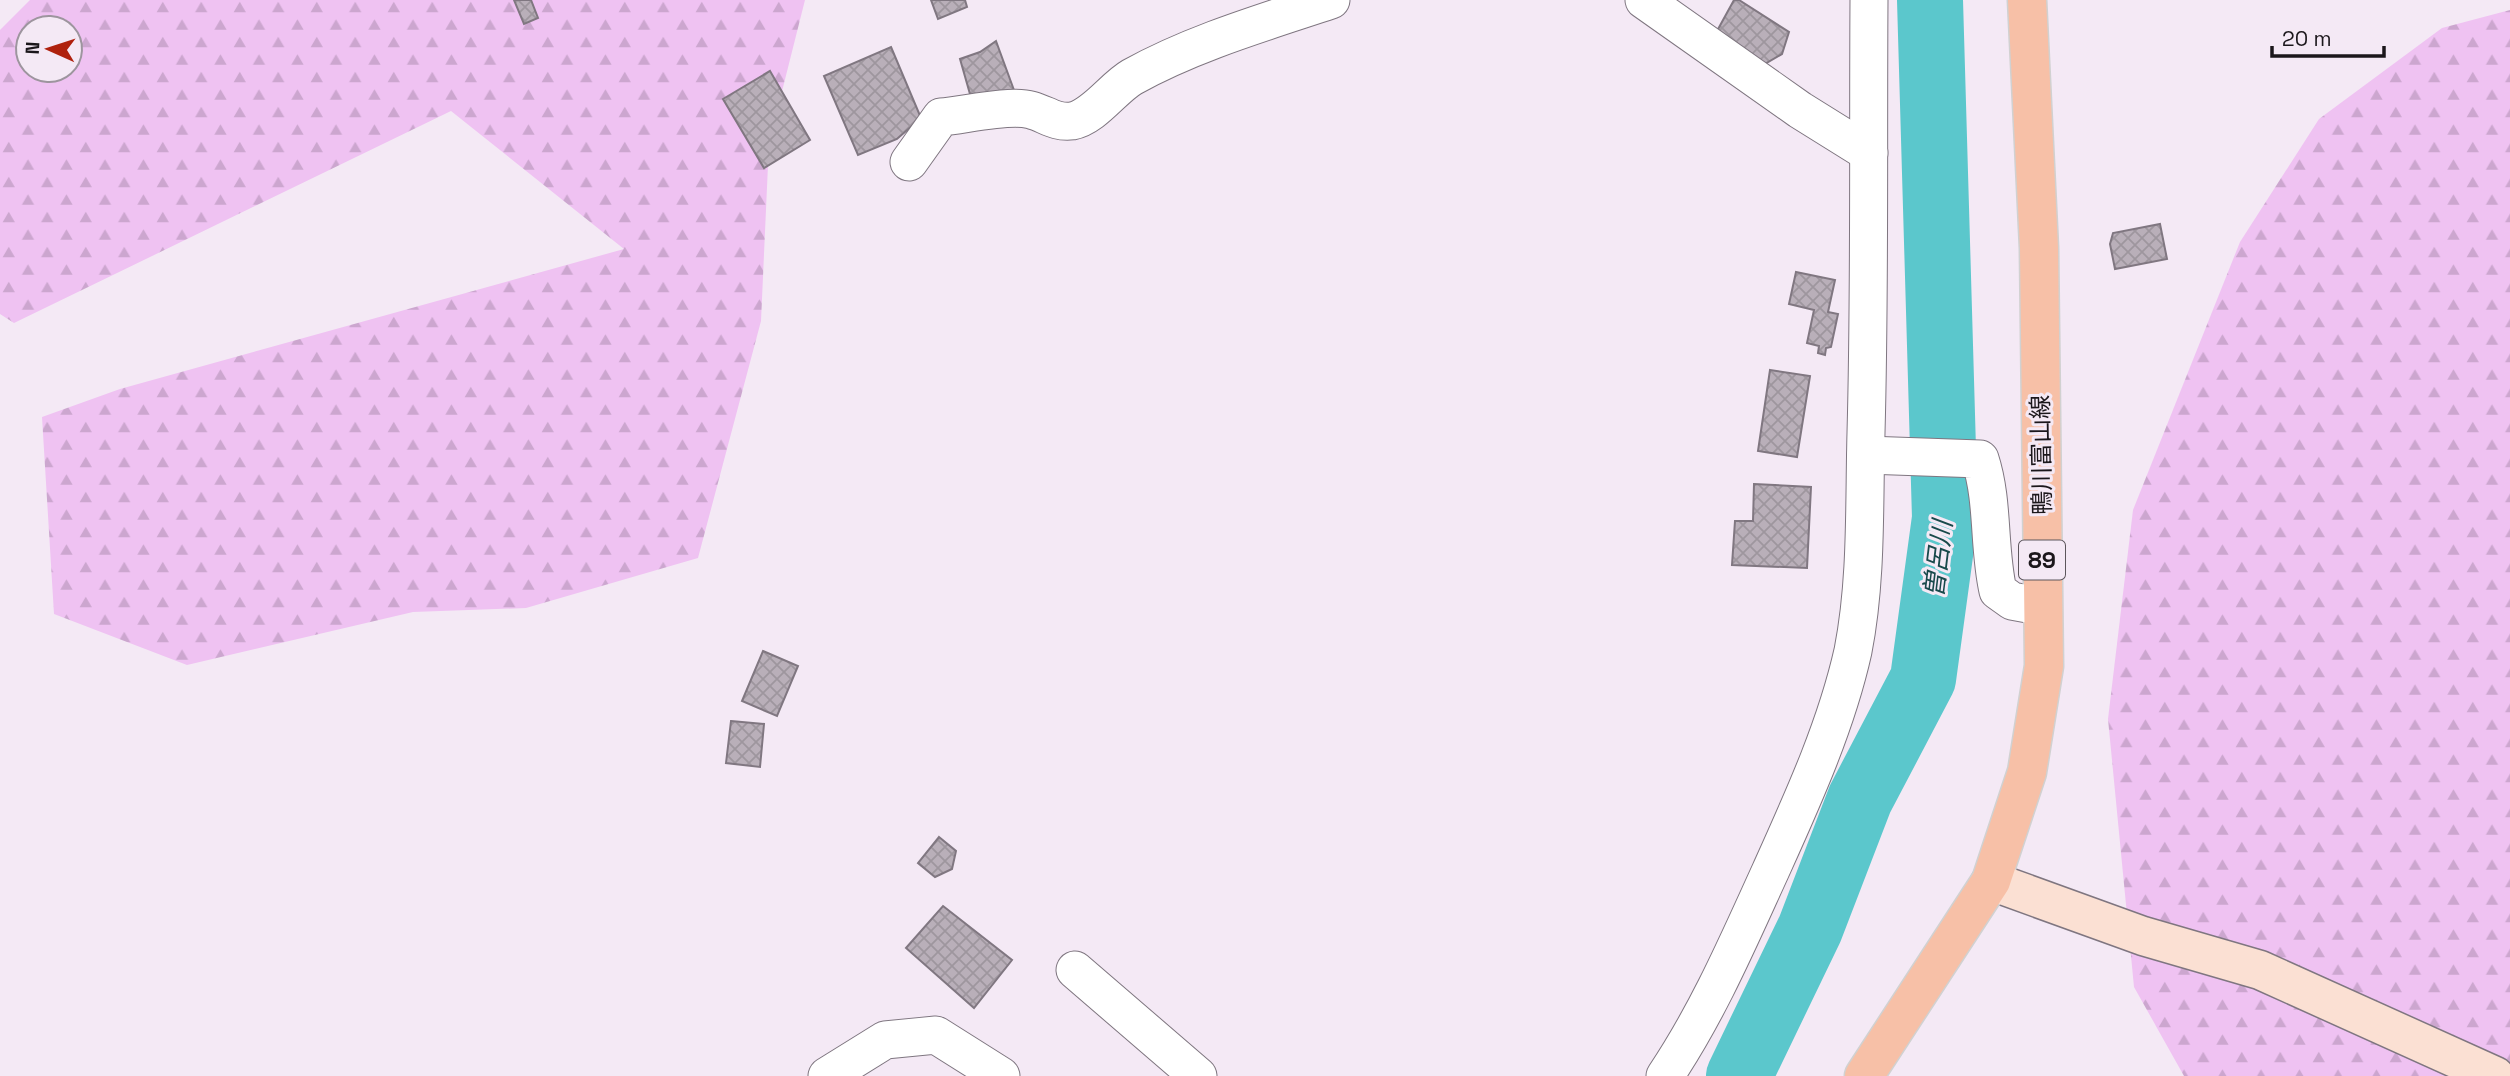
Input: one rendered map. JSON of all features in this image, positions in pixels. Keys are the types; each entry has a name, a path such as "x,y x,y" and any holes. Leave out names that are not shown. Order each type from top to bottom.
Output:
{"main road":[{"name":"鴨川富山線","path":"1864,1076 1991,881 2027,772 2044,666 2039,248 2027,0"}],"street":[{"path":"909,162 941,117 1018,109 1032,110 1049,120 1073,121 1130,79 1157,66 1254,25 1331,0"},
{"path":"1644,0 1800,110 1868,153"},
{"path":"1665,1076 1694,1033 1724,975 1810,780 1832,721 1852,653 1876,456 1868,153 1868,0"},
{"path":"1876,456 1980,459 1985,474 1992,566 1998,591 2012,601 2043,607"},
{"path":"1991,881 2143,936 2260,970 2495,1076"},
{"path":"1075,970 1198,1076"},
{"path":"827,1076 885,1040 936,1035 1001,1076"}],"green space":[{"path":"30,0 805,0 769,143 761,321 698,558 526,608 413,612 187,665 54,614 42,417 120,389 624,249 451,111 14,323 0,314 0,30 14,16 14,84 84,84 84,14 16,14"},
{"path":"2510,10 2510,1076 2184,1076 2134,987 2108,719 2133,510 2240,242 2319,119 2442,28"}],"building":[{"path":"514,0 531,0 538,18 524,24"},
{"path":"931,0 965,0 967,7 938,19"},
{"path":"1734,0 1739,0 1789,32 1782,54 1763,65 1717,31"},
{"path":"996,41 1015,93 972,101 960,59 980,52"},
{"path":"891,47 921,118 897,139 858,155 824,76"},
{"path":"770,71 810,140 764,168 723,99"},
{"path":"2160,224 2167,259 2115,269 2110,244 2113,233"},
{"path":"1796,272 1835,280 1828,312 1838,314 1831,347 1826,348 1825,355 1818,353 1819,346 1807,343 1814,310 1789,304"},
{"path":"1770,370 1810,376 1797,457 1758,451"},
{"path":"1754,484 1811,487 1807,568 1732,565 1735,521 1753,521"},
{"path":"763,651 798,666 777,716 742,701"},
{"path":"731,721 764,724 760,767 726,763"},
{"path":"939,837 956,851 952,869 935,877 918,863"},
{"path":"943,906 1012,960 974,1008 906,948"}],"waterway":[{"name":"曽呂川","path":"1739,1076 1810,929 1860,799 1923,679 1945,518 1930,0"}]}
